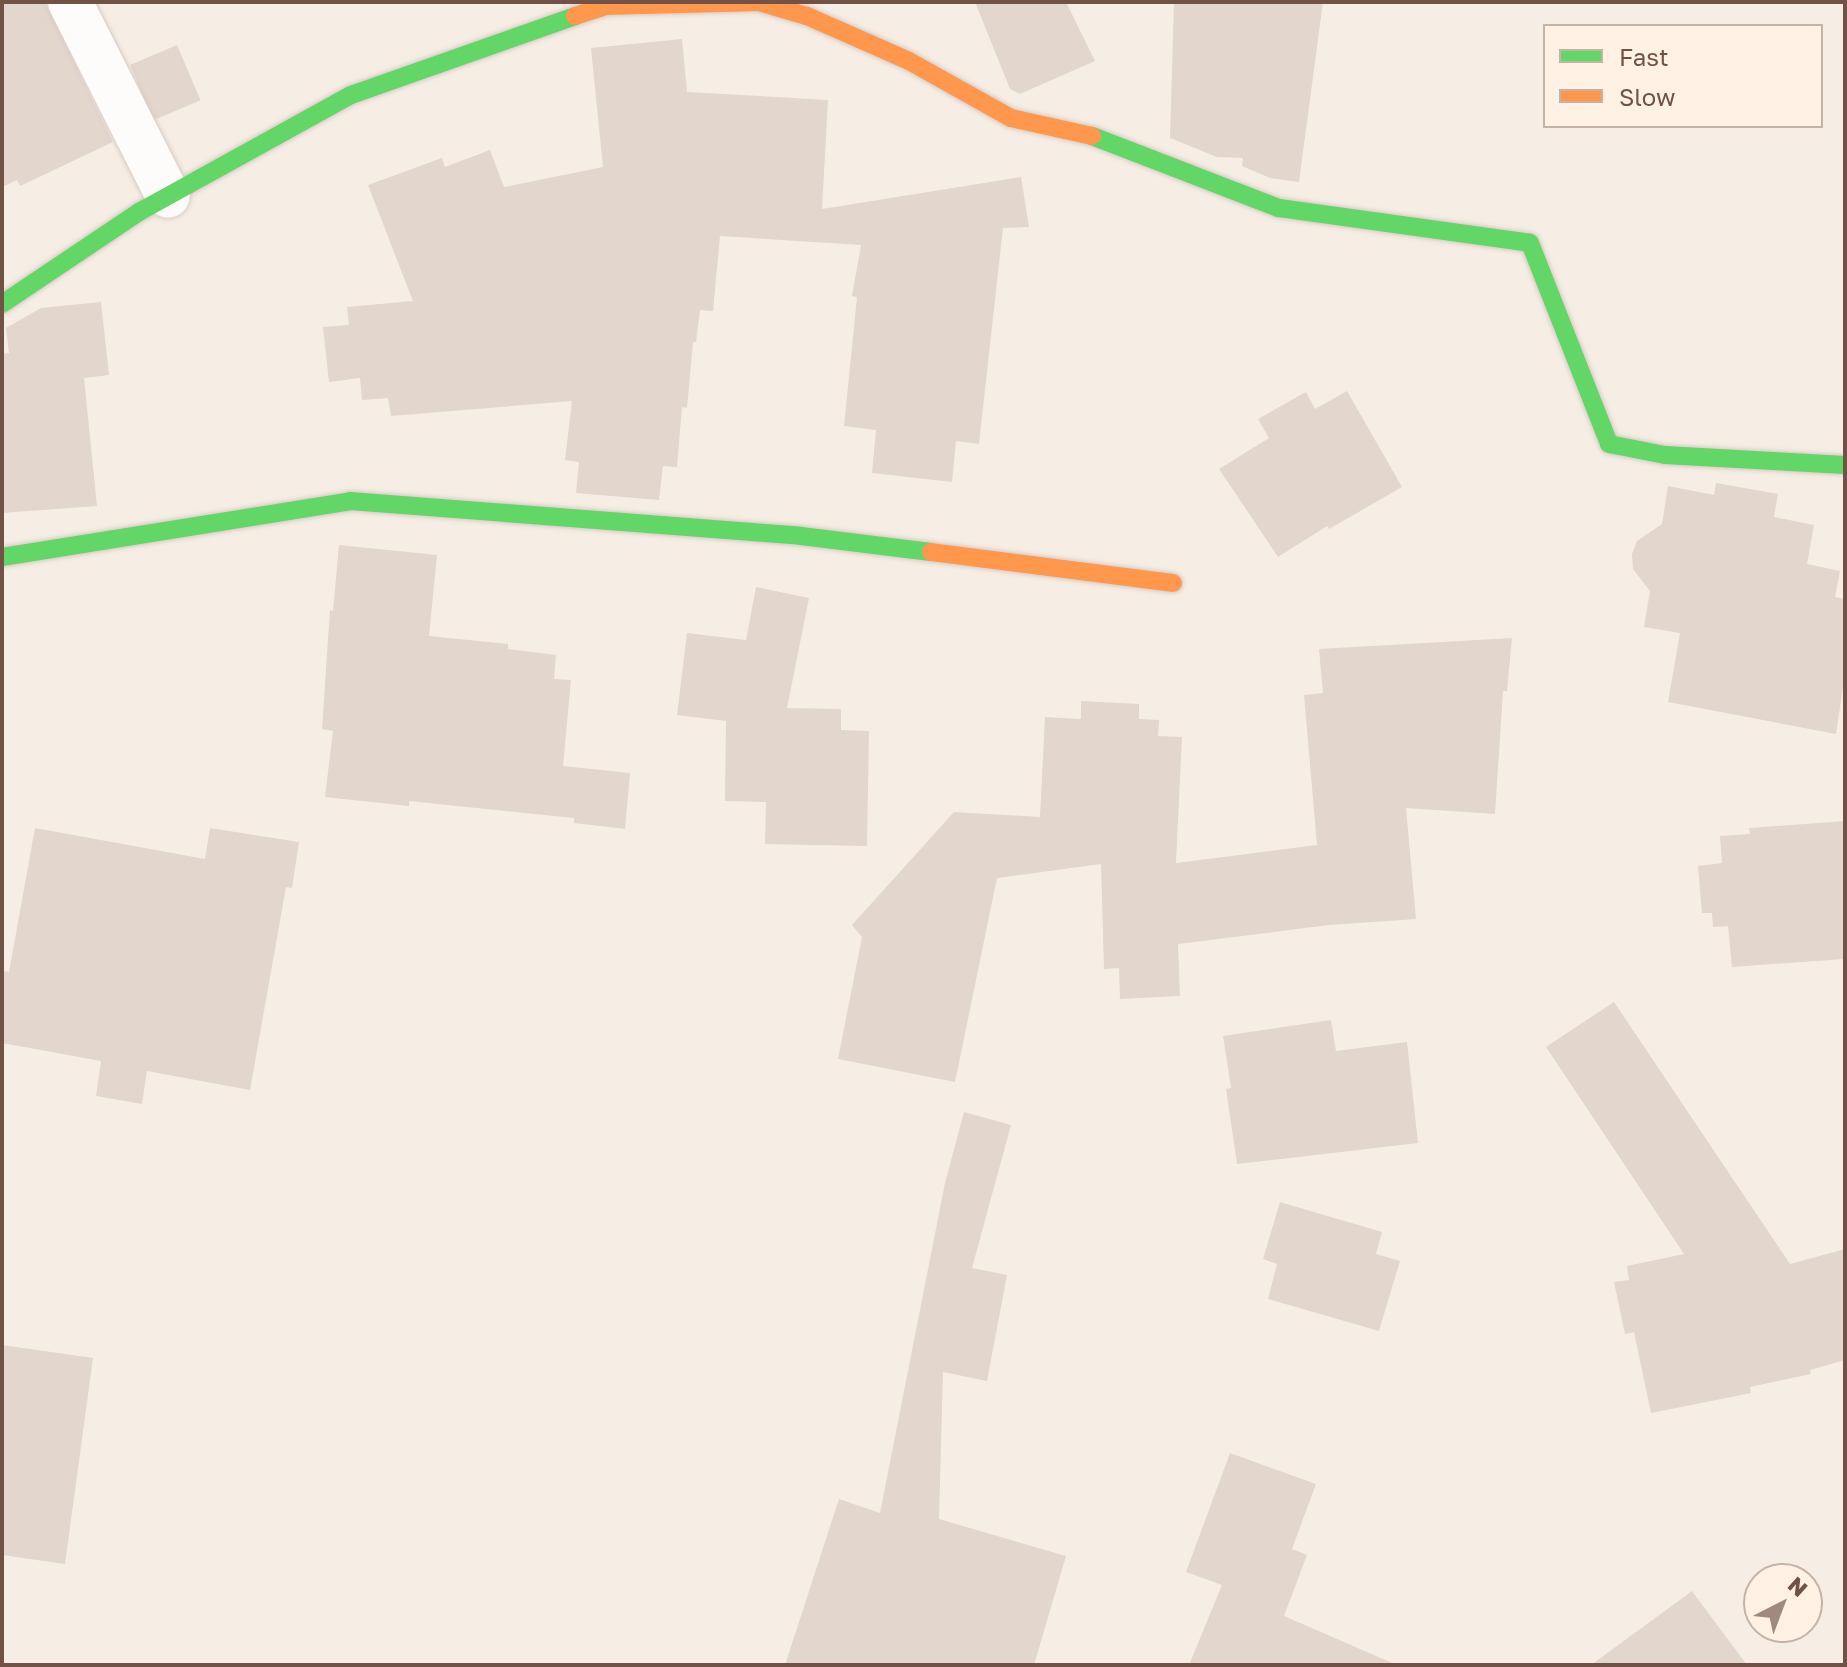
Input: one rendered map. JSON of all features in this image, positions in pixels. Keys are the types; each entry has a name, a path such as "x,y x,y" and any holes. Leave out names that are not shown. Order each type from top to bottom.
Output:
{"street":[{"path":"70,2 168,196"},
{"path":"2,304 139,212 351,95 605,6 759,2 807,16 909,61 1011,118 1101,138 1279,208 1530,243 1575,365 1609,444 1665,455 1845,465"},
{"path":"2,557 350,501 801,536 1173,583"}],"building":[{"path":"2,2 45,2 113,142 20,186 17,180 2,187"},
{"path":"975,2 1066,2 1095,61 1020,94 1010,89"},
{"path":"1174,2 1323,2 1299,182 1270,178 1242,166 1243,158 1217,157 1170,138"},
{"path":"682,39 687,92 828,100 822,209 1021,177 1029,227 1003,228 979,444 956,441 952,482 872,473 876,430 844,426 857,297 852,296 861,245 720,236 713,311 700,310 696,342 693,342 687,408 682,407 677,467 663,466 659,500 576,493 579,462 565,460 572,401 391,416 388,398 362,400 360,378 329,382 323,327 349,325 347,307 413,301 368,185 442,158 445,167 490,150 504,187 603,167 591,48"},
{"path":"177,45 200,100 153,120 130,65"},
{"path":"101,302 109,375 84,378 97,506 2,513 2,354 9,353 6,328 41,308"},
{"path":"1347,391 1402,487 1329,529 1327,526 1278,557 1219,469 1269,438 1258,419 1306,392 1315,409"},
{"path":"1716,483 1778,494 1774,517 1814,525 1807,564 1840,571 1835,597 1845,599 1845,673 1836,734 1668,702 1680,633 1644,627 1650,591 1633,569 1632,554 1637,541 1662,524 1668,486 1714,495"},
{"path":"339,545 437,555 429,636 508,644 508,649 556,655 554,679 571,680 563,766 630,773 625,829 574,823 574,818 409,801 409,806 325,797 333,731 322,729 330,610 333,611"},
{"path":"756,587 809,598 787,708 841,709 841,730 869,731 867,846 765,844 766,802 725,801 726,721 677,715 687,633 746,640"},
{"path":"1512,638 1507,691 1503,691 1495,814 1406,808 1416,919 1329,925 1178,944 1180,996 1120,999 1119,968 1104,969 1101,864 997,878 955,1082 838,1059 862,937 852,925 954,812 1040,817 1045,717 1081,719 1081,701 1139,704 1139,719 1159,720 1158,736 1182,737 1176,863 1317,845 1304,695 1323,693 1319,649"},
{"path":"1845,821 1845,959 1732,967 1728,926 1713,927 1712,913 1702,913 1698,866 1722,863 1720,836 1750,834 1749,828"},
{"path":"35,828 205,859 210,828 299,842 292,888 286,887 250,1090 147,1071 142,1104 96,1096 101,1061 2,1043 2,971 9,972"},
{"path":"1614,1002 1790,1264 1845,1249 1845,1360 1810,1370 1811,1374 1750,1387 1751,1393 1651,1413 1634,1332 1625,1334 1614,1282 1629,1280 1627,1266 1684,1254 1546,1047"},
{"path":"1331,1020 1336,1051 1407,1042 1418,1143 1237,1164 1226,1089 1231,1088 1223,1036"},
{"path":"964,1112 1011,1125 972,1268 1007,1275 987,1381 943,1372 939,1519 1066,1556 1034,1665 785,1665 839,1499 880,1513 945,1183"},
{"path":"1280,1202 1382,1232 1376,1254 1400,1261 1379,1331 1268,1299 1277,1264 1263,1259"},
{"path":"2,1345 93,1358 65,1564 2,1555"},
{"path":"1230,1453 1316,1484 1292,1549 1307,1555 1284,1616 1397,1665 1189,1665 1222,1585 1186,1572"},
{"path":"1692,1591 1747,1665 1591,1665"}],"traffic: fast":[{"path":"2,304 139,212 351,95 575,16"},
{"path":"1092,136 1279,208 1530,243 1609,444 1665,455 1845,465"},
{"path":"2,557 350,501 801,536 931,552"}],"traffic: slow":[{"path":"575,16 605,6 759,2 807,16 909,61 1011,118 1092,136"},
{"path":"931,552 1173,583"}]}
